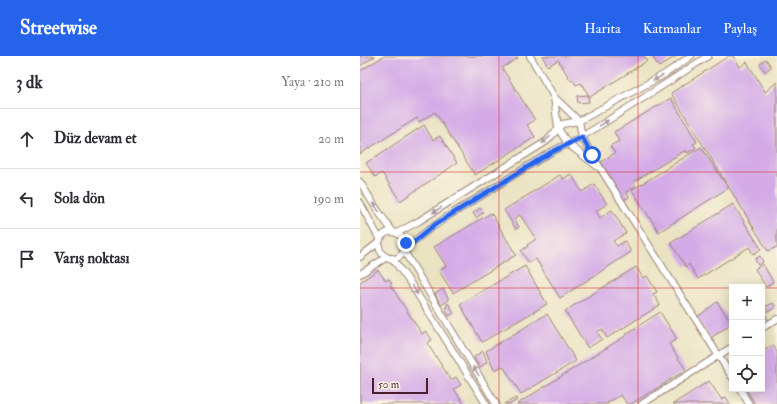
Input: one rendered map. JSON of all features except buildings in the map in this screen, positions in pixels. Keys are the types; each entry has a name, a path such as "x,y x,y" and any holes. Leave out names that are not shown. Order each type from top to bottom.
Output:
{"street":[{"path":"530,56 554,97 579,121 582,137 601,170 729,372"},
{"path":"360,257 380,241 386,233 395,232 420,221 547,141 562,124 579,121 665,74 691,56"},
{"path":"360,274 389,258 398,258 405,249 436,224 550,153 582,137 708,56"},
{"path":"554,97 558,128 568,144 601,170"},
{"path":"490,177 496,187"},
{"path":"360,182 376,208 395,232 401,235 404,240 405,249 496,404"},
{"path":"360,203 380,241 380,252 389,258 411,284 486,404"},
{"path":"765,326 777,319"},
{"path":"642,404 729,349"},
{"path":"476,388 484,384"},
{"path":"742,392 749,404"}],"route":[{"path":"406,243 406,248 436,224 550,153 582,137 592,155"}]}
